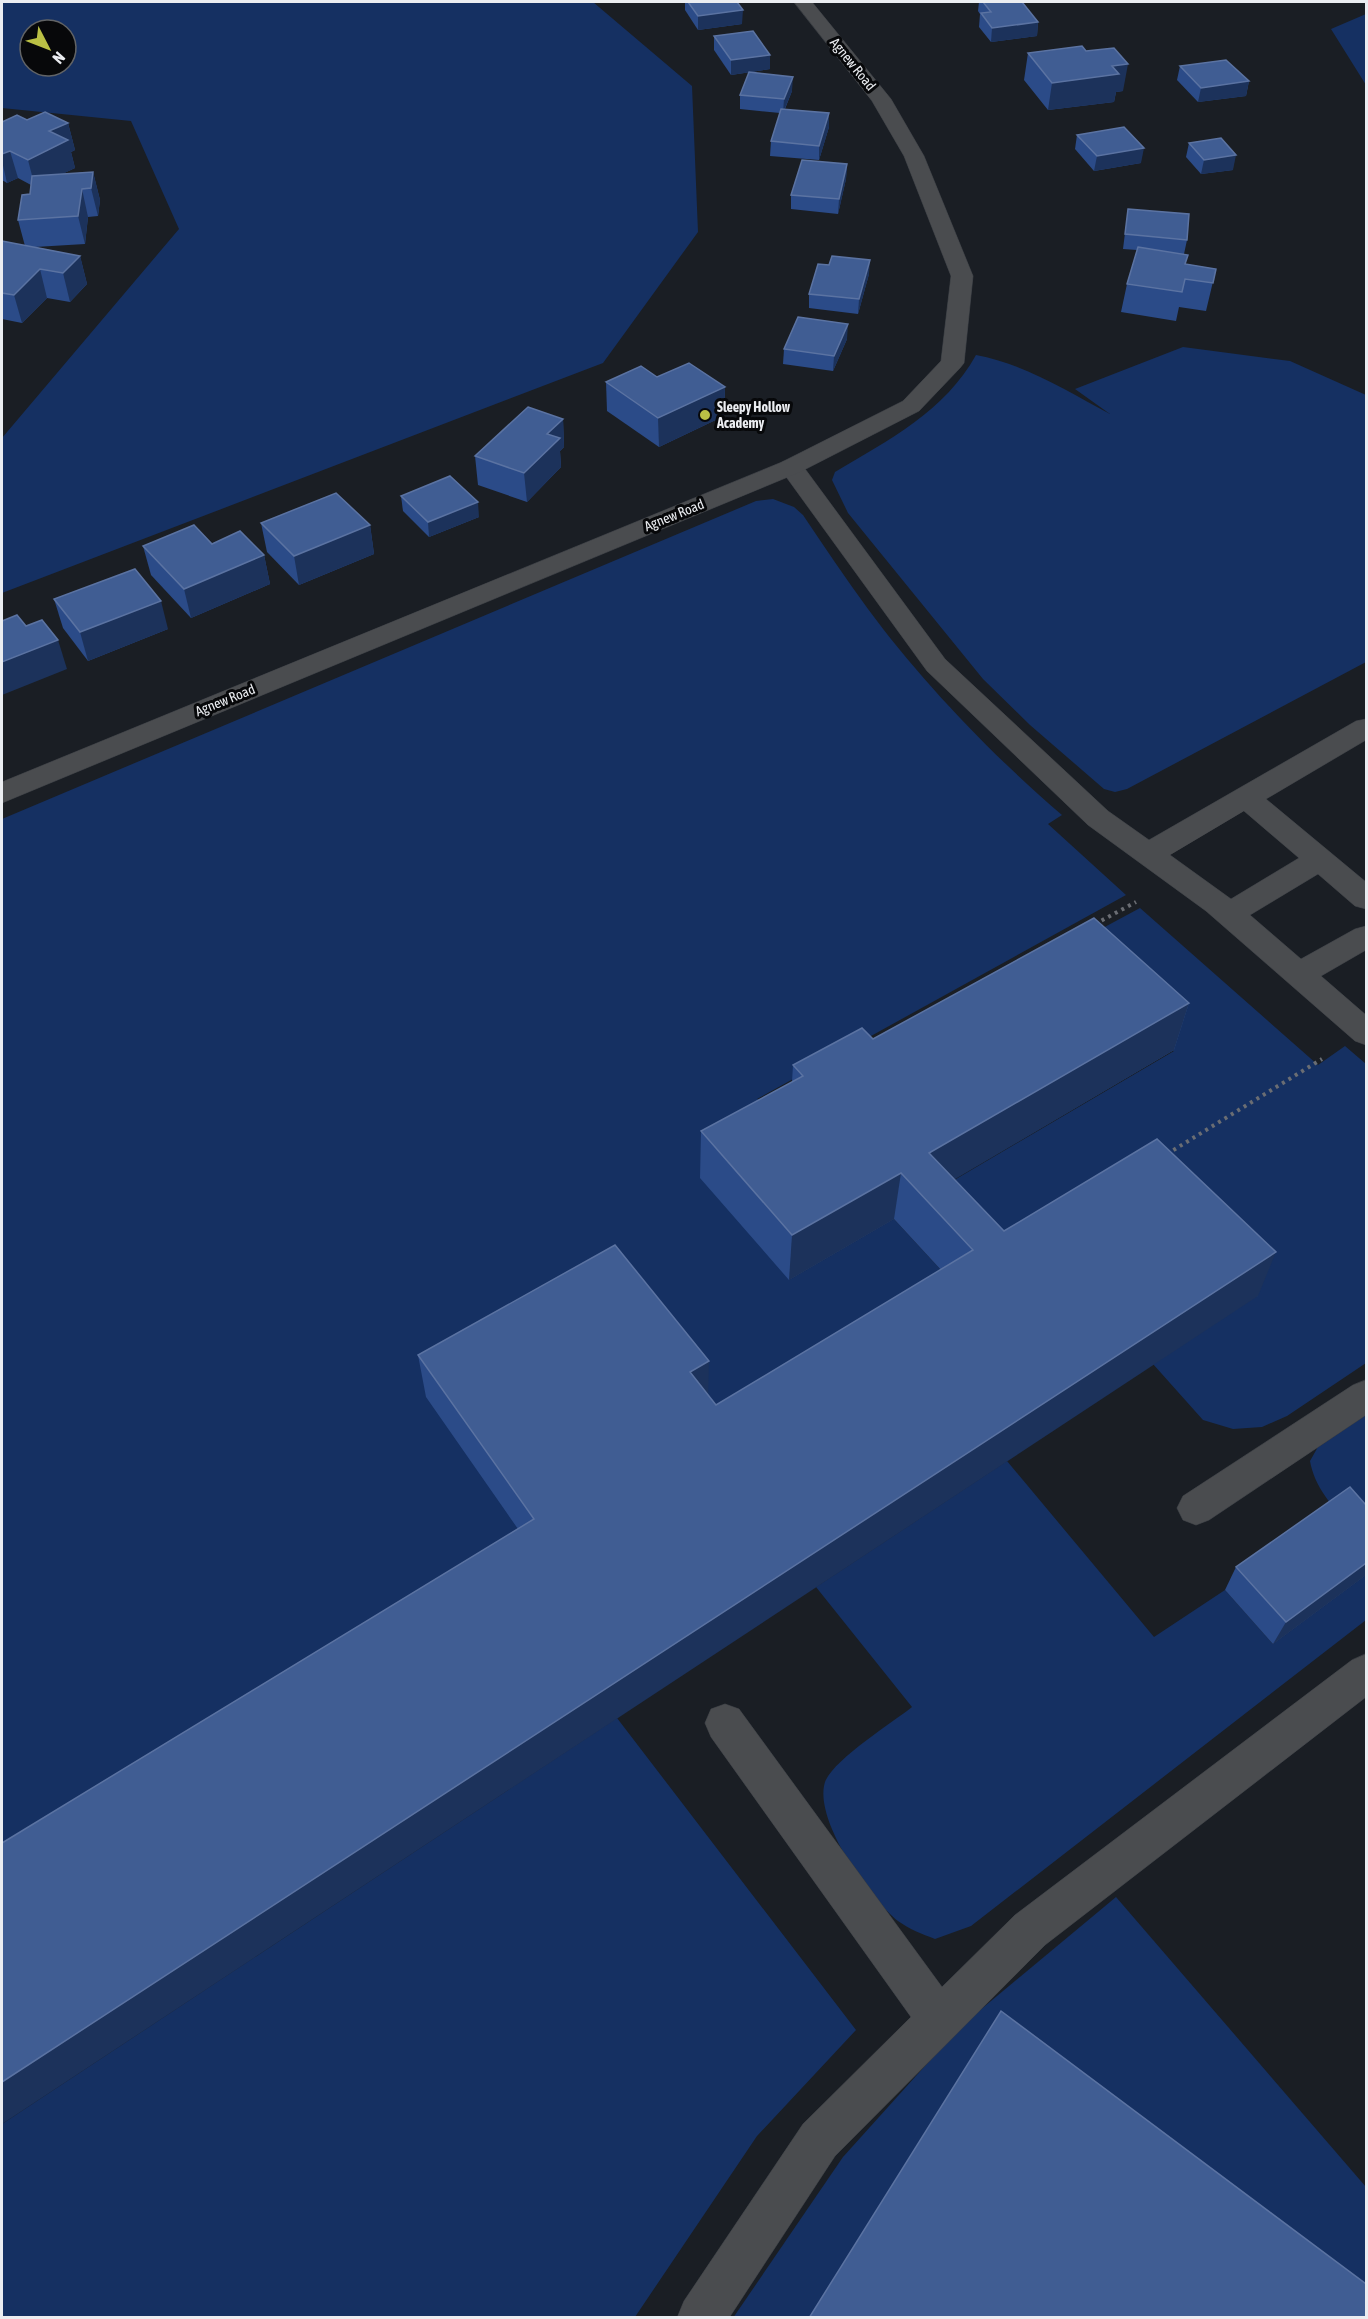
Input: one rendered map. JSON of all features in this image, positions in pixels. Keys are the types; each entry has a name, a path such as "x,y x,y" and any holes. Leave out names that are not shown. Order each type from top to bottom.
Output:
{"street":[{"name":"Agnew Road","path":"2,793 790,467 911,406 952,363 962,276 914,156 882,99 803,2"},
{"path":"790,467 936,665 1098,818 1229,914 1366,1033"},
{"path":"1148,854 1366,728"},
{"path":"1245,797 1366,898"},
{"path":"1229,914 1320,859"},
{"path":"1299,974 1366,937"},
{"path":"1196,1508 1366,1396"},
{"path":"702,2318 819,2140 1030,1930 1366,1673"},
{"path":"725,1723 940,2020"}],"path":[{"path":"1092,926 1143,897 1186,881"},
{"path":"1160,1158 1330,1054"}],"shaded area":[{"path":"2,2 593,2 692,86 698,232 603,363 2,593 2,438 179,229 131,121 2,108"},
{"path":"1366,14 1366,85 1331,29"},
{"path":"1183,347 1290,361 1366,395 1366,662 1127,789 1115,792 1104,789 1030,725 983,679 848,513 832,480 835,472 895,436 932,408 963,375 976,355 1029,372 1110,414 1075,389"},
{"path":"773,499 794,507 803,515 859,597 911,663 959,717 1062,815 1048,824 1126,895 757,1099 790,1112 789,1280 894,1219 964,1295 2,1890 2,819 756,501"},
{"path":"1140,908 1318,1065 1345,1046 1366,1064 1366,1363 1287,1416 1262,1427 1233,1429 1203,1420 1153,1364 994,1276 922,1199 1174,1051 1062,950"},
{"path":"1366,1409 1366,1542 1340,1515 1318,1485 1310,1461 1323,1438"},
{"path":"1007,1461 1154,1637 1225,1590 1273,1644 1366,1575 1366,1620 971,1926 935,1939 911,1929 886,1910 846,1858 827,1817 824,1798 825,1782 830,1773 864,1742 912,1707 816,1587"},
{"path":"617,1718 856,2030 757,2136 635,2317 2,2318 2,2124"},
{"path":"1116,1897 1366,2187 1366,2317 733,2318 843,2157 961,2026"}],"building":[{"path":"688,2 737,2 743,10 698,16"},
{"path":"983,2 1022,2 1038,22 992,28 981,13 991,12"},
{"path":"753,31 770,55 731,60 714,36"},
{"path":"1082,46 1086,51 1114,48 1128,64 1112,66 1119,74 1052,83 1028,53"},
{"path":"1226,60 1249,81 1201,88 1180,66"},
{"path":"749,72 793,77 784,99 740,95"},
{"path":"781,109 829,113 819,146 771,141"},
{"path":"45,112 68,123 49,131 68,140 28,160 10,151 2,154 2,122 17,115 27,120"},
{"path":"1124,127 1144,148 1097,156 1077,135"},
{"path":"1221,138 1236,155 1204,160 1189,143"},
{"path":"802,160 847,164 839,199 791,195"},
{"path":"93,172 91,188 82,189 78,216 18,220 22,195 30,194 32,176"},
{"path":"1128,209 1189,214 1187,240 1125,234"},
{"path":"2,241 80,256 63,273 40,269 14,295 2,293"},
{"path":"1138,247 1188,255 1185,264 1216,269 1213,283 1185,279 1182,292 1127,284"},
{"path":"832,256 870,260 859,299 809,294 818,264 829,265"},
{"path":"798,317 848,324 834,356 784,349"},
{"path":"689,363 725,387 658,418 606,382 641,366 657,377"},
{"path":"528,407 563,419 547,434 560,438 524,473 475,456"},
{"path":"450,476 478,502 428,522 401,496"},
{"path":"336,493 370,525 294,556 261,523"},
{"path":"194,525 212,544 240,531 264,555 184,589 143,546"},
{"path":"135,569 161,601 80,632 54,599"},
{"path":"17,615 26,626 42,620 58,640 2,662 2,621"},
{"path":"1094,918 1189,1003 929,1153 1004,1231 1157,1139 1276,1252 2,2082 2,1843 534,1519 418,1355 615,1245 709,1361 690,1372 716,1405 973,1250 901,1173 792,1235 701,1131 803,1076 793,1065 862,1028 873,1039"},
{"path":"1350,1487 1366,1505 1366,1563 1286,1622 1236,1567"},
{"path":"1001,2011 1366,2284 1366,2318 809,2318"}],"place":[{"name":"Sleepy Hollow Academy","path":"705,415"}]}
